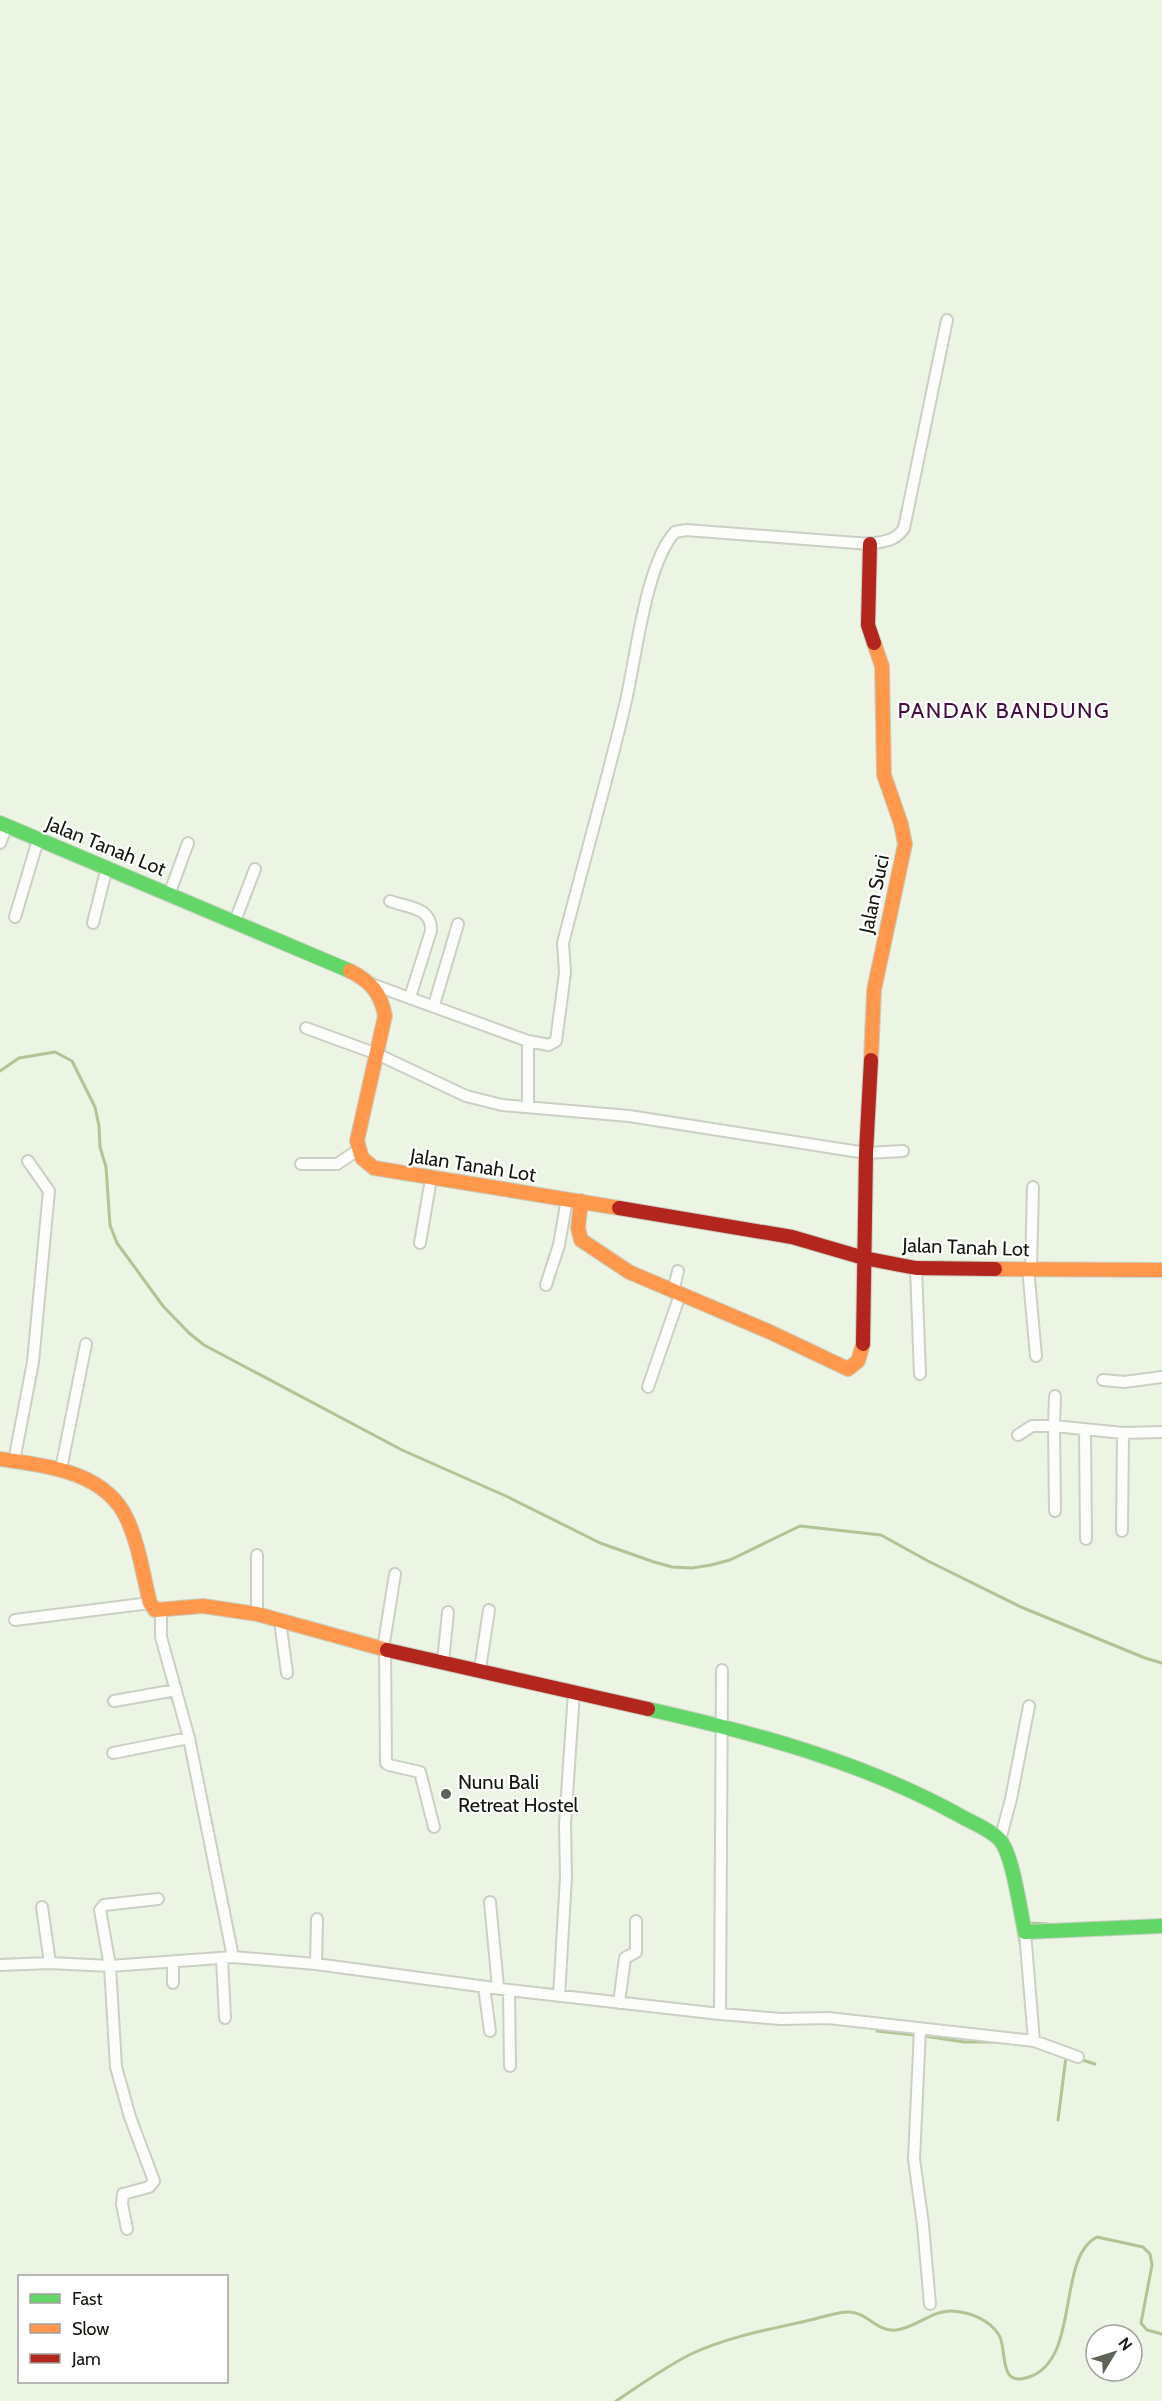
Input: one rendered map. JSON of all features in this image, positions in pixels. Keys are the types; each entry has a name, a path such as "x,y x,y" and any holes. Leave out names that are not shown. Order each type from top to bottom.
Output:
{"street":[{"path":"374,986 434,1005 528,1041 549,1045 556,1041 565,973 563,943 625,704 653,572 670,537 675,532 686,530 870,544 899,536 904,528 947,320"},
{"name":"Jalan Suci","path":"676,1293 770,1332 810,1353 848,1369 857,1362 863,1349 866,1153 874,990 905,844 901,824 884,776 882,666 867,626 870,544"},
{"path":"0,843 3,825"},
{"name":"Jalan Tanah Lot","path":"3,825 170,892 328,960 374,986"},
{"path":"15,916 38,840"},
{"path":"170,892 188,843"},
{"path":"93,923 107,867"},
{"path":"236,921 255,869"},
{"path":"390,901 426,913 431,920 431,931 410,997"},
{"path":"434,1005 458,924"},
{"path":"301,1164 337,1164 358,1150 357,1141 385,1016 384,1005 374,986"},
{"path":"306,1028 377,1054 466,1096 502,1105 629,1116 866,1153 903,1152"},
{"path":"528,1041 528,1106"},
{"name":"Jalan Tanah Lot","path":"358,1150 365,1162 374,1168 792,1237 864,1258 916,1268 1162,1270"},
{"path":"15,1461 33,1362 49,1191 28,1161"},
{"path":"420,1243 431,1179"},
{"path":"1033,1187 1029,1268 1036,1356"},
{"path":"546,1285 574,1200"},
{"path":"574,1200 582,1240 629,1272 676,1293"},
{"path":"916,1268 920,1374"},
{"path":"648,1387 676,1293 678,1271"},
{"path":"61,1469 86,1344"},
{"path":"1102,1380 1124,1382 1162,1377"},
{"path":"1055,1396 1055,1511"},
{"path":"1018,1435 1032,1426 1123,1433 1162,1432"},
{"path":"1085,1429 1086,1539"},
{"path":"1122,1531 1123,1433"},
{"path":"0,1459 61,1469 91,1482 117,1501 123,1510 155,1607 189,1738 228,1957 225,2018"},
{"path":"257,1555 257,1614"},
{"path":"395,1574 384,1649 386,1763 420,1772 434,1827"},
{"path":"15,1620 187,1606 203,1606 257,1614 384,1649 480,1669 721,1730 844,1762 864,1770 914,1791 1000,1840 1009,1860 1023,1925 1030,2041"},
{"path":"480,1669 489,1610"},
{"path":"443,1662 448,1612"},
{"path":"280,1621 287,1673"},
{"path":"720,2014 722,1670"},
{"path":"114,1701 176,1690"},
{"path":"559,1996 566,1876 566,1808 574,1693"},
{"path":"1000,1840 1011,1799 1029,1706"},
{"path":"113,1753 189,1738"},
{"path":"127,2229 122,2204 123,2194 149,2187 154,2181 130,2117 116,2067 110,1966 100,1910 102,1906 158,1899"},
{"path":"490,1902 503,1989 510,2066"},
{"path":"42,1907 50,1963"},
{"path":"316,1964 317,1918"},
{"path":"619,2003 625,1958 636,1952 636,1921"},
{"path":"1023,1925 1162,1926"},
{"path":"0,1965 50,1963 110,1966 228,1957 316,1964 484,1987 720,2014 781,2019 828,2018 1030,2041 1078,2057"},
{"path":"173,1963 173,1983"},
{"path":"484,1987 490,2031"},
{"path":"920,2029 914,2159 922,2213 930,2304"}],"waterway":[{"path":"0,1071 19,1058 55,1052 72,1061 95,1107 100,1147 106,1167 110,1225 117,1243 163,1306 189,1333 204,1345 402,1450 508,1497 600,1543 672,1567 692,1568 730,1560 800,1526 881,1535 1021,1607 1162,1663"},
{"path":"1028,1923 1048,1924"},
{"path":"1018,1932 1022,1952"},
{"path":"877,2031 914,2035"},
{"path":"924,2036 964,2042 1000,2042"},
{"path":"1058,2120 1066,2057"},
{"path":"1079,2059 1095,2064"},
{"path":"616,2401 670,2365 702,2349 745,2335 847,2312 860,2315 889,2330 903,2329 945,2311 972,2315 990,2325 999,2335 1005,2366 1012,2377 1019,2379 1029,2377 1045,2367 1056,2351 1063,2331 1076,2265 1084,2248 1097,2237 1143,2247 1150,2254 1152,2265 1141,2323 1147,2330 1162,2334"}],"traffic: fast":[{"path":"0,823 350,971"},
{"path":"648,1709 728,1728 845,1764 920,1795 985,1829 996,1836 1005,1847 1025,1932 1162,1926"}],"traffic: slow":[{"path":"871,1060 874,990 905,844 901,824 884,775 882,666 874,643"},
{"path":"350,971 374,989 381,1001 385,1016 357,1141 362,1158 374,1168 619,1208"},
{"path":"581,1201 578,1228 581,1240 629,1272 770,1332 848,1369 858,1361 863,1344"},
{"path":"995,1269 1162,1270"},
{"path":"0,1459 55,1468 89,1481 104,1490 117,1503 127,1519 138,1550 150,1603 155,1610 203,1606 257,1614 387,1650"}],"traffic: jam":[{"path":"870,544 868,625 874,643"},
{"path":"863,1344 866,1153 871,1060"},
{"path":"619,1208 792,1237 864,1258 916,1268 995,1269"},
{"path":"387,1650 648,1709"}],"place":[{"name":"Nunu Bali Retreat Hostel","path":"446,1794"}],"district":[{"name":"PANDAK BANDUNG","path":"1004,710"}]}
